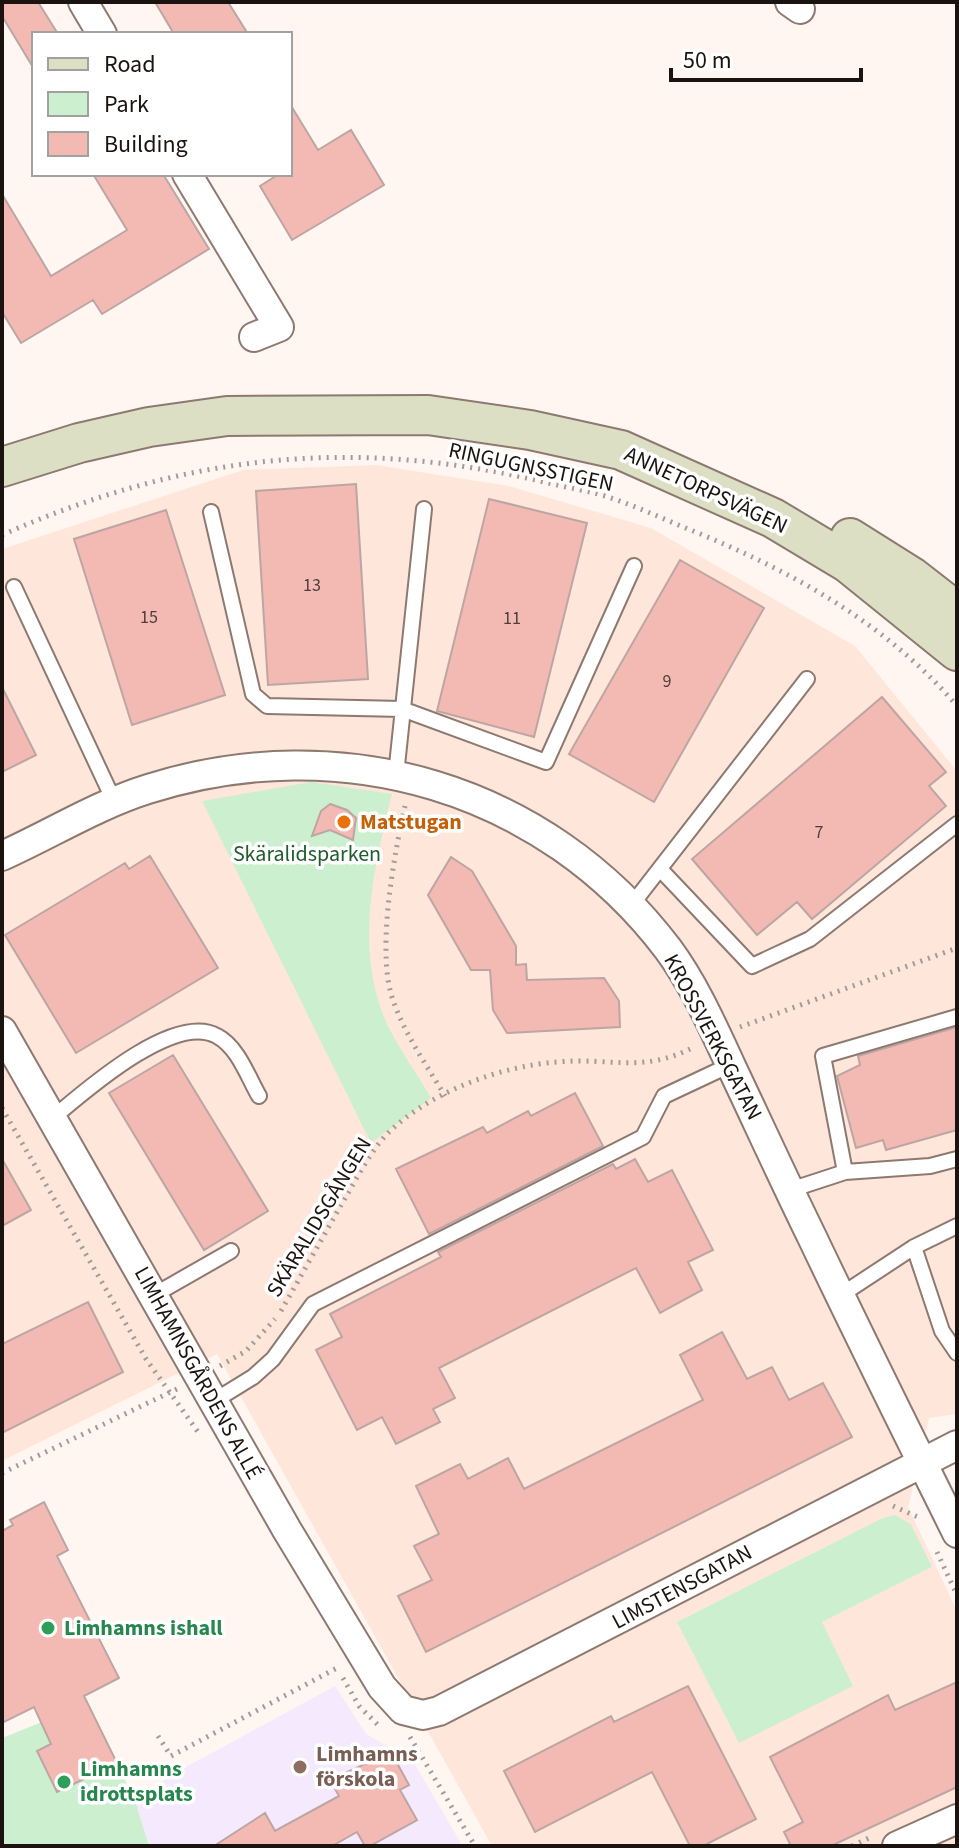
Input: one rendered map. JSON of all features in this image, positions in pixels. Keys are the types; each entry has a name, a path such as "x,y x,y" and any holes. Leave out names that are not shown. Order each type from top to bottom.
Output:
{"main road":[{"name":"ANNETORPSVÄGEN","path":"2,494 108,455 214,430 323,413"},
{"name":"ANNETORPSVÄGEN","path":"2,467 79,443 149,427 227,416 323,413 428,415 530,430 621,450 773,518 848,563 957,651"},
{"path":"621,450 735,479 775,498 827,524 900,569 957,612"}],"street":[{"path":"83,2 101,32"},
{"path":"188,176 279,327 254,337"},
{"name":"KROSSVERKSGATAN","path":"2,856 114,801 205,774 253,766 345,768 404,776 469,796 521,820 558,843 630,907 669,951 718,1037 957,1533"},
{"name":"LIMHAMNSGÅRDENS ALLÉ","path":"2,1031 382,1687 403,1710"},
{"name":"LIMSTENSGATAN","path":"403,1710 423,1715 439,1711 957,1445"},
{"path":"897,1846 957,1819"}],"lane":[{"path":"404,776 402,709 424,509"},
{"path":"211,512 253,694 267,706 402,709 546,762 634,566"},
{"path":"14,587 114,801"},
{"path":"630,907 807,679"},
{"path":"660,869 752,966 810,939 957,824"},
{"path":"845,1172 823,1056 957,1017"},
{"path":"54,1117 125,1060 182,1033 216,1034 232,1049 259,1096"},
{"path":"208,1389 253,1377 273,1359 313,1304 643,1137 664,1096 730,1065"},
{"path":"790,1190 845,1172 930,1166 957,1159"},
{"path":"841,1295 914,1247 957,1226"},
{"path":"914,1247 942,1331 957,1353"},
{"path":"154,1295 231,1251"}],"path":[{"name":"RINGUGNSSTIGEN","path":"2,535 62,509 133,484 247,462 372,456 485,468 613,499 749,554 817,589 877,632 918,666 957,706"},
{"path":"404,776 387,971 393,1002 445,1096"},
{"name":"SKÄRALIDSGÅNGEN","path":"2,1473 168,1393 208,1389 279,1316 378,1147 396,1127 445,1096 489,1076 524,1066 561,1061 608,1065 655,1063 957,948"},
{"path":"2,1108 168,1393"},
{"path":"158,1736 171,1756 337,1668"},
{"path":"411,1738 475,1846"}],"shaded area":[{"path":"376,465 509,486 651,528 855,646 957,771 957,1414 929,1418 908,1507 957,1611 957,1846 492,1846 217,1354 2,1461 2,549 243,470"},
{"name":"Limhamns förskola","path":"335,1686 366,1734 413,1761 461,1843 454,1846 149,1846 135,1801 173,1774"}],"green space":[{"name":"Skäralidsparken","path":"311,782 392,794 371,900 369,926 373,980 384,1018 431,1098 371,1143 202,801"},
{"path":"895,1515 911,1524 932,1567 822,1622 853,1686 739,1743 677,1622 883,1518"},
{"name":"Limhamns idrottsplats","path":"42,1722 51,1744 97,1722 135,1801 149,1846 2,1846 2,1738"}],"building":[{"path":"2,2 38,2 57,32 32,32 32,66 2,16"},
{"path":"155,2 228,2 247,32 173,32"},
{"path":"292,107 318,150 351,130 384,185 292,240 260,186 276,176 292,176"},
{"path":"94,176 164,176 209,249 102,314 93,300 21,343 2,312 2,194 51,276 127,230"},
{"path":"356,484 368,679 268,685 256,491"},
{"path":"489,499 587,523 534,737 437,711"},
{"path":"166,510 225,695 132,725 74,539"},
{"path":"680,560 764,608 654,802 569,754"},
{"path":"2,687 36,755 2,772"},
{"path":"882,697 946,772 929,786 946,806 812,919 797,902 757,935 692,859"},
{"path":"330,804 347,810 356,818 353,840 330,830 312,836 321,811"},
{"path":"150,856 218,968 76,1053 5,935 125,863 129,869"},
{"path":"451,857 472,871 516,946 516,965 526,964 527,980 604,978 619,1001 620,1027 507,1033 493,1010 490,970 471,970 428,895"},
{"path":"957,1027 957,1130 886,1150 883,1140 856,1148 837,1076 860,1065 858,1056"},
{"path":"173,1055 268,1211 204,1250 109,1093"},
{"path":"575,1093 603,1146 429,1234 396,1169 483,1127 487,1133 528,1111 531,1116"},
{"path":"2,1159 31,1210 2,1226"},
{"path":"635,1159 648,1182 672,1170 713,1250 688,1262 702,1290 660,1313 636,1268 439,1368 455,1398 433,1409 440,1422 396,1444 382,1417 357,1430 316,1350 342,1337 330,1314 441,1257 438,1252 613,1164 616,1169"},
{"path":"88,1302 123,1372 2,1433 2,1344"},
{"path":"722,1332 747,1379 772,1367 789,1400 823,1383 852,1437 426,1652 398,1596 432,1580 414,1546 439,1534 416,1486 460,1464 468,1479 508,1458 524,1489 703,1400 680,1355"},
{"name":"Limhamns ishall","path":"44,1502 68,1550 57,1556 119,1678 84,1696 117,1763 57,1792 37,1751 51,1744 34,1707 2,1723 2,1531 13,1525 10,1520"},
{"path":"957,1682 957,1787 831,1846 791,1846 784,1832 803,1822 770,1757 888,1695 895,1710"},
{"path":"688,1686 756,1819 703,1846 690,1846 652,1772 535,1832 504,1771 611,1716 614,1722"},
{"path":"391,1752 409,1785 400,1790 417,1820 370,1846 365,1846 357,1832 332,1846 214,1846 265,1813 275,1831 339,1796 330,1780"}],"place":[{"name":"Matstugan","path":"344,822"},
{"name":"Limhamns ishall","path":"48,1628"},
{"name":"Limhamns förskola","path":"300,1767"},
{"name":"Limhamns idrottsplats","path":"64,1782"}]}
